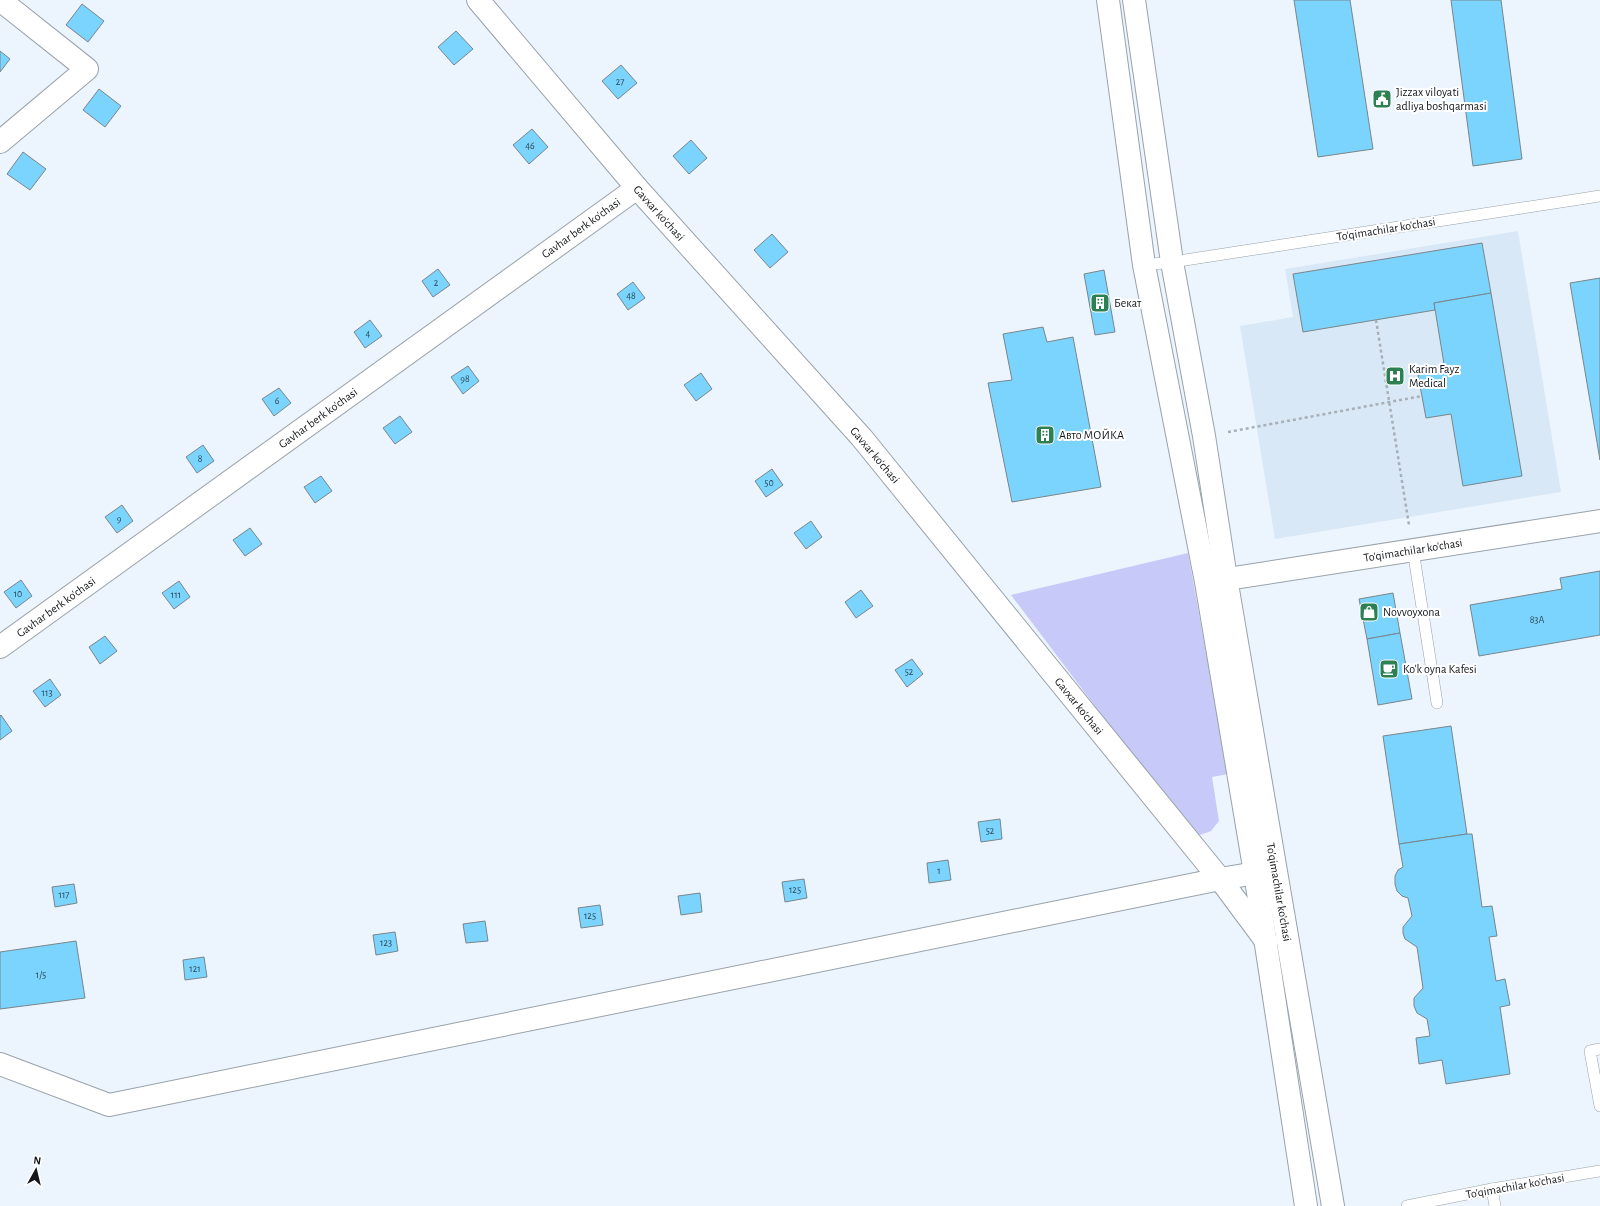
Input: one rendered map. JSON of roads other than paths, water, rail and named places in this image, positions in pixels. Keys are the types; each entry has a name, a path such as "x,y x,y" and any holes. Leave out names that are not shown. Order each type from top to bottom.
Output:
{"street":[{"path":"0,0 88,69 0,142"},
{"name":"Gavxar ko'chasi","path":"478,0 637,188 862,438 1220,879 1266,941"},
{"name":"To'qimachilar ko'chasi","path":"1108,0 1144,265 1216,580 1265,871 1333,1206"},
{"name":"To'qimachilar ko'chasi","path":"1134,0 1172,262 1204,436 1216,580"},
{"name":"Gavhar berk ko'chasi","path":"0,647 637,188"},
{"name":"To'qimachilar ko'chasi","path":"1216,580 1600,521"},
{"name":"To'qimachilar ko'chasi","path":"1265,871 1266,941 1306,1206"},
{"path":"0,1064 109,1105 1265,871"}],"lane":[{"name":"To'qimachilar ko'chasi","path":"1144,265 1172,262 1600,196"},
{"path":"1413,550 1437,703"},
{"path":"1600,1049 1590,1051 1600,1106"},
{"name":"To'qimachilar ko'chasi","path":"1407,1206 1492,1189 1600,1171"},
{"path":"1492,1189 1495,1206"}],"place":[{"name":"Jizzax viloyati adliya boshqarmasi","path":"1382,99"},
{"name":"Бекат","path":"1100,303"},
{"name":"Karim Fayz Medical","path":"1395,376"},
{"name":"Авто МОЙКА","path":"1045,435"},
{"name":"Novvoyxona","path":"1369,612"},
{"name":"Ko'k oyna Kafesi","path":"1389,669"}]}
